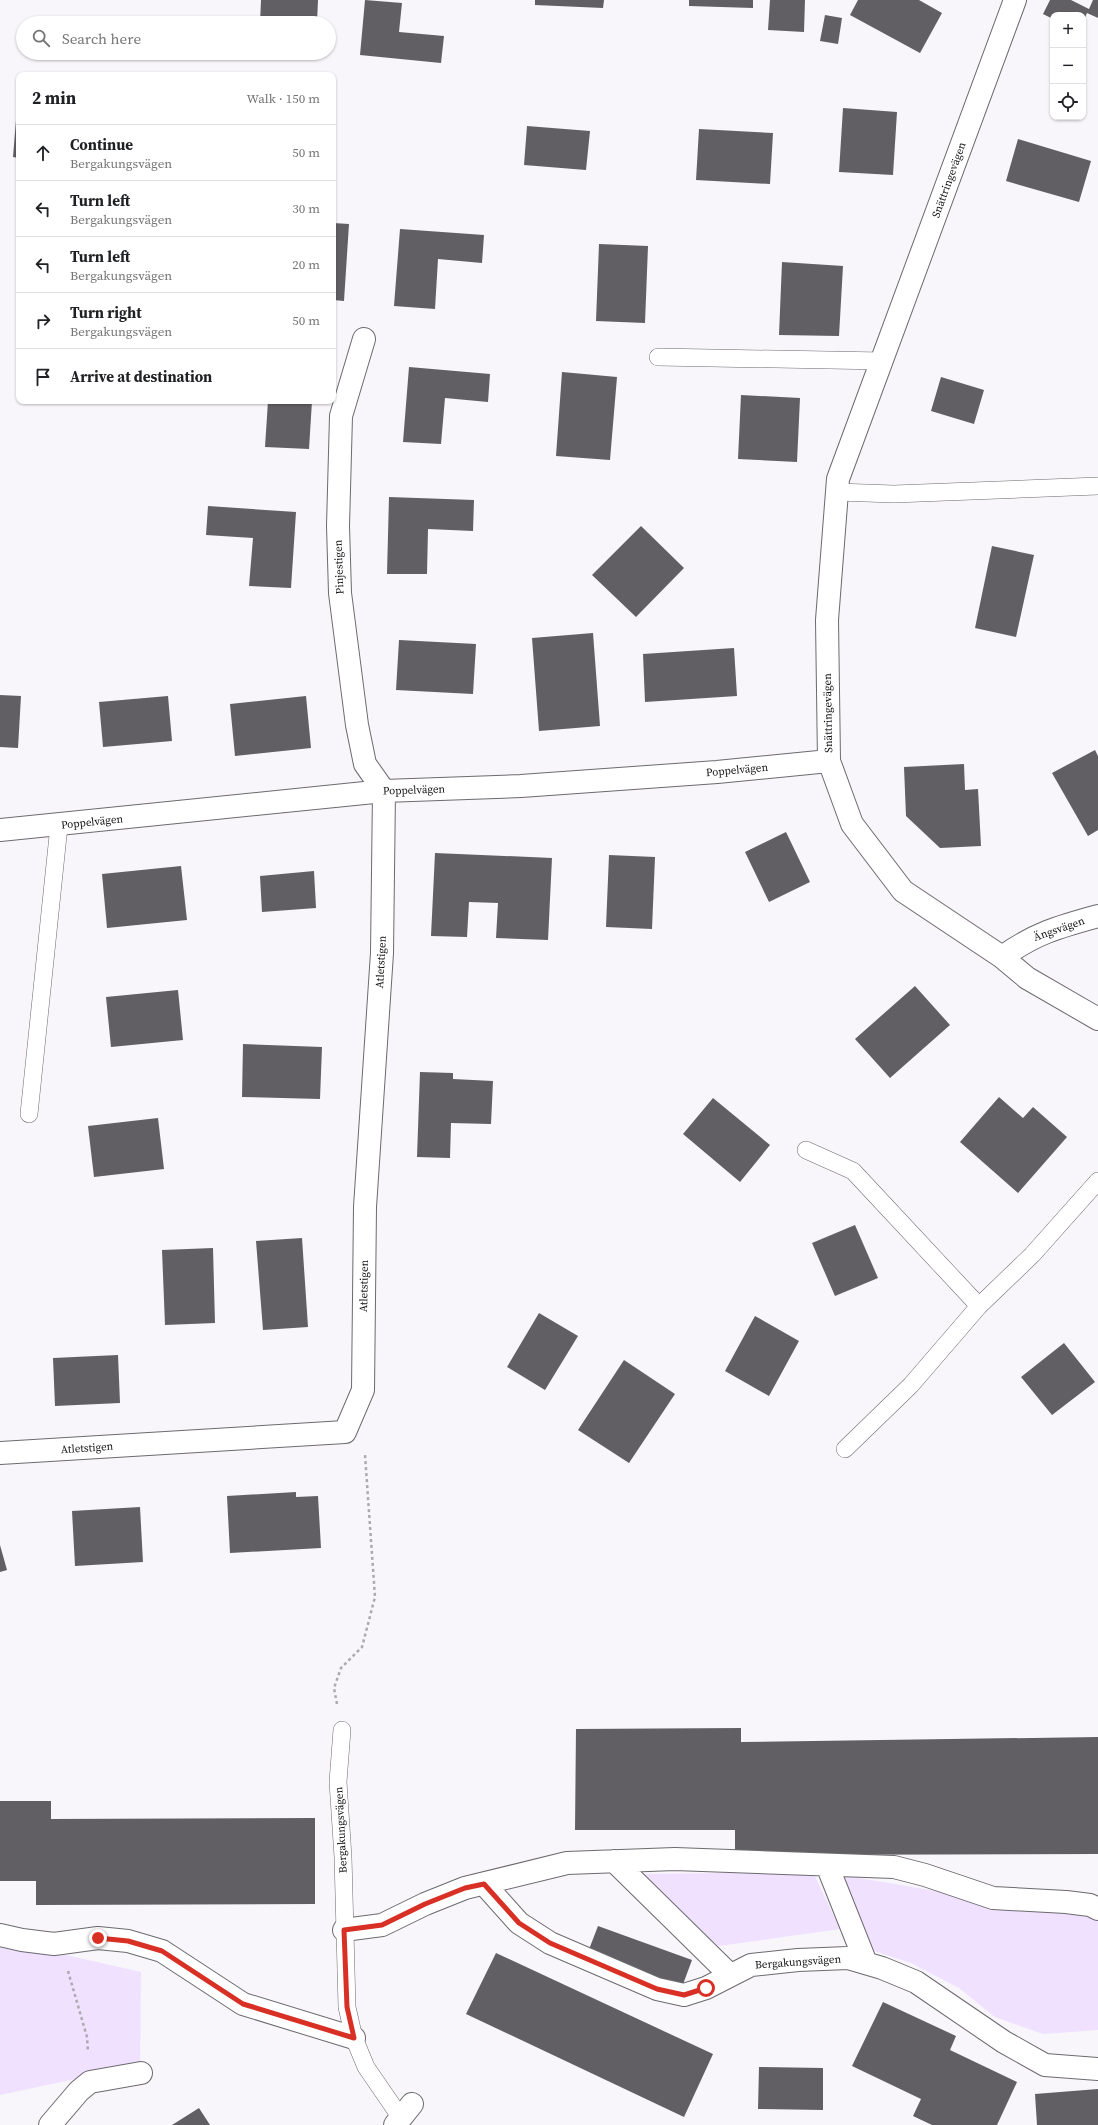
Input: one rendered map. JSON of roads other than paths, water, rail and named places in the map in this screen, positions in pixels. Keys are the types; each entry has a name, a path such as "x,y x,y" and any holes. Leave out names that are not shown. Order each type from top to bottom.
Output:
{"street":[{"name":"Snättringevägen","path":"1015,0 883,361 838,479 827,620 829,761 852,824 903,891 1002,957 1027,978 1098,1019"},
{"name":"Pinjestigen","path":"364,339 341,416 338,526 340,593 356,725 365,764 384,791"},
{"name":"Poppelvägen","path":"0,830 59,826 384,791 521,786 716,772 829,761"},
{"name":"Atletstigen","path":"0,1453 345,1432 363,1390 365,1207 382,953 384,791"},
{"name":"Ängsvägen","path":"1002,957 1026,940 1055,928 1098,916"},
{"path":"344,1930 382,1925 425,1904 465,1888 567,1863 675,1859 827,1866 894,1867 925,1875 993,1898 1090,1904 1098,1908"},
{"path":"614,1861 730,1975"},
{"path":"827,1866 866,1963"},
{"name":"Bergakungsvägen","path":"484,1884 519,1923 550,1943 657,1989 684,1995 706,1988 751,1965 798,1960 848,1958 866,1963 916,1982 1004,2042 1045,2065 1098,2069"},
{"path":"0,1935 22,1940 54,1944 98,1938 128,1941 162,1951 243,2004 354,2038"},
{"path":"50,2125 79,2091 90,2082 141,2073"}],"lane":[{"path":"658,357 883,361"},
{"path":"837,492 894,494 1098,486"},
{"path":"29,1114 59,826"},
{"path":"806,1150 853,1171 979,1306"},
{"path":"845,1449 911,1386 979,1306 1032,1255 1098,1181"},
{"name":"Bergakungsvägen","path":"342,1730 338,1782 343,1857 347,2007 354,2038 366,2067 403,2116"}]}
